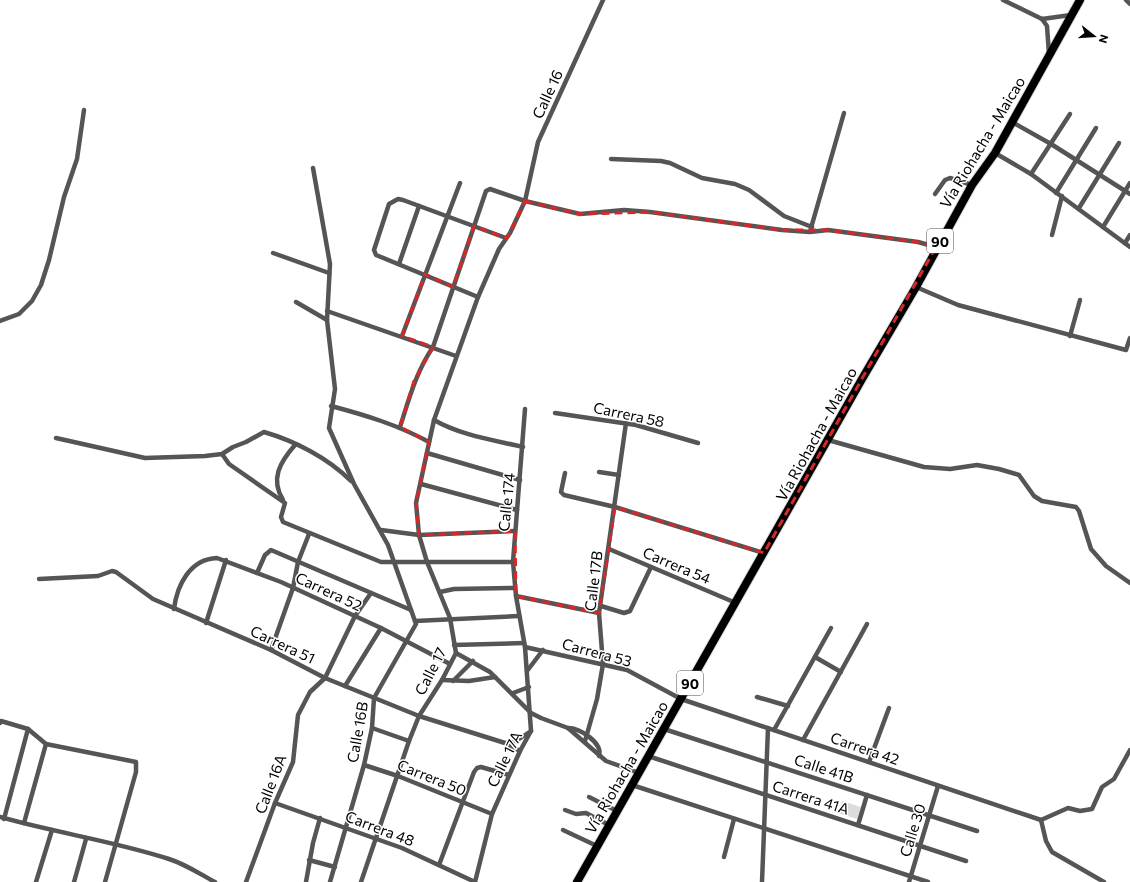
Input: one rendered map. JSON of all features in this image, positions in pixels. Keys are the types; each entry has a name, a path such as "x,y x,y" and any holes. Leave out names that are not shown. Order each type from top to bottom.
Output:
{"highway":[{"name":"Vía Riohacha - Maicao","path":"577,882 916,287 936,247 972,185 995,153 1080,0"}],"street":[{"name":"Calle 16","path":"478,297 499,249 525,201 538,142 603,0"},
{"path":"1003,0 1042,19 1047,26 1050,55"},
{"path":"1126,0 1130,4"},
{"path":"1042,19 1071,15"},
{"path":"0,321 19,314 32,301 41,285 51,254 64,197 76,159 84,110"},
{"path":"811,229 844,113"},
{"path":"1031,174 1052,144 1070,114"},
{"path":"1012,122 1052,144 1130,194"},
{"path":"1056,192 1096,128"},
{"path":"1079,208 1119,143"},
{"path":"995,153 1031,174 1130,247"},
{"path":"611,159 661,161 670,163 702,178 735,184 749,190 784,216 811,229"},
{"path":"313,168 330,264 327,320 335,389 331,406 329,428 334,443 354,484 381,530 395,563 415,622 450,618 519,616"},
{"path":"935,194 945,180 950,178 972,185"},
{"path":"402,336 446,216 460,183"},
{"path":"1103,227 1130,183"},
{"path":"400,427 414,381 421,365 433,347 486,191 490,189 525,201 580,214 624,210 650,212 828,230 918,242 936,247"},
{"path":"1052,234 1062,196"},
{"path":"478,297 374,253 389,204 398,199 506,238"},
{"path":"399,264 419,206"},
{"path":"1126,243 1130,235"},
{"path":"273,253 329,273"},
{"path":"916,287 958,305 1126,350 1130,338"},
{"name":"Calle 17","path":"361,882 374,839 398,776 409,741 420,716 442,680 456,653 450,618 427,562 419,535 416,503 434,420 478,297"},
{"path":"1070,336 1080,300"},
{"path":"296,302 327,320"},
{"path":"327,311 456,356"},
{"path":"331,406 382,420 400,427 429,442"},
{"name":"Calle 174","path":"516,596 513,562 525,409"},
{"name":"Carrera 58","path":"555,413 626,423 698,443"},
{"path":"434,420 444,426 475,436 523,447"},
{"name":"Calle 17B","path":"585,741 588,736 598,699 603,664 600,614 626,423"},
{"path":"56,438 145,458 222,454 264,432 281,437 326,460 342,472 354,484"},
{"path":"828,440 924,467 950,469 977,465 1019,475 1034,496 1042,501 1076,507 1079,511 1091,549 1106,566 1130,583"},
{"path":"295,444 283,461 276,483 279,493 285,503 281,517 283,522 309,534 381,562 513,562"},
{"path":"427,453 520,480"},
{"path":"222,454 229,464 285,503"},
{"path":"599,472 618,475"},
{"path":"565,473 561,492 564,495 615,507 764,553"},
{"path":"421,484 517,510"},
{"path":"381,530 419,535 515,531"},
{"path":"271,650 293,588 298,562 309,534"},
{"name":"Carrera 54","path":"609,549 736,603"},
{"path":"257,573 267,551 271,550 411,610"},
{"name":"Carrera 52","path":"174,609 176,596 183,580 193,566 208,559 226,560 293,588 381,628 450,664"},
{"path":"206,623 226,560"},
{"path":"601,606 624,613 630,611 651,567"},
{"name":"Carrera 51","path":"39,579 98,576 112,571 122,574 147,597 271,650 325,678 420,716 505,743 520,751"},
{"path":"440,592 454,589 515,588"},
{"path":"325,678 355,616 371,593"},
{"path":"516,596 600,614"},
{"name":"Calle 17A","path":"475,882 492,814 520,751 531,731 529,687 516,596"},
{"name":"Calle 16B","path":"330,882 364,765 372,728 374,698 415,622"},
{"path":"803,740 867,624"},
{"path":"345,686 381,628"},
{"path":"774,730 831,628"},
{"name":"Carrera 53","path":"454,645 524,645 627,670 681,699"},
{"path":"527,671 543,650"},
{"path":"456,653 472,661 496,677 531,713 568,728 580,729 598,747 599,756"},
{"path":"815,657 840,672"},
{"path":"453,681 472,661"},
{"path":"442,680 479,680 496,677"},
{"name":"Calle 16A","path":"246,882 275,803 293,762 298,715 310,692 325,678"},
{"path":"513,693 529,687"},
{"path":"757,697 788,706"},
{"name":"Carrera 42","path":"681,699 1041,820"},
{"path":"869,762 890,708"},
{"path":"0,723 1,721 28,729 46,744 136,762 136,772 105,882"},
{"path":"372,728 409,741"},
{"path":"568,728 585,741 599,756 611,763 639,773"},
{"path":"762,882 768,728"},
{"path":"28,729 2,818 86,839 115,844 170,860 215,882"},
{"name":"Calle 41B","path":"664,729 977,830"},
{"path":"505,743 516,741 531,731"},
{"path":"24,823 46,744"},
{"path":"1104,882 1052,852 1046,841 1041,820 1068,808 1080,811 1092,809 1102,787 1114,779 1130,750"},
{"name":"Carrera 41A","path":"648,756 966,861"},
{"name":"Carrera 50","path":"364,765 398,776 492,814"},
{"path":"439,865 474,772 481,767 509,775"},
{"path":"632,785 928,882"},
{"name":"Calle 30","path":"909,882 938,786"},
{"path":"858,825 867,795"},
{"path":"589,797 617,811"},
{"name":"Carrera 48","path":"275,803 402,848 475,882"},
{"path":"565,810 573,814 586,813 609,825"},
{"path":"306,882 309,860 320,818"},
{"path":"724,857 734,819"},
{"path":"36,882 52,830"},
{"path":"563,830 597,846"},
{"path":"74,882 86,839"},
{"path":"309,860 335,867"}],"highlighted area":[{"path":"525,201 580,214 650,212 782,230 828,230 918,242 936,247 764,553 615,507 599,613 516,596 515,531 419,535 416,503 429,442 400,427 414,381 433,347 402,336 425,274 453,287 474,226 507,238"}],"shaded area":[{"path":"842,801 861,807 857,819 838,813"}]}
